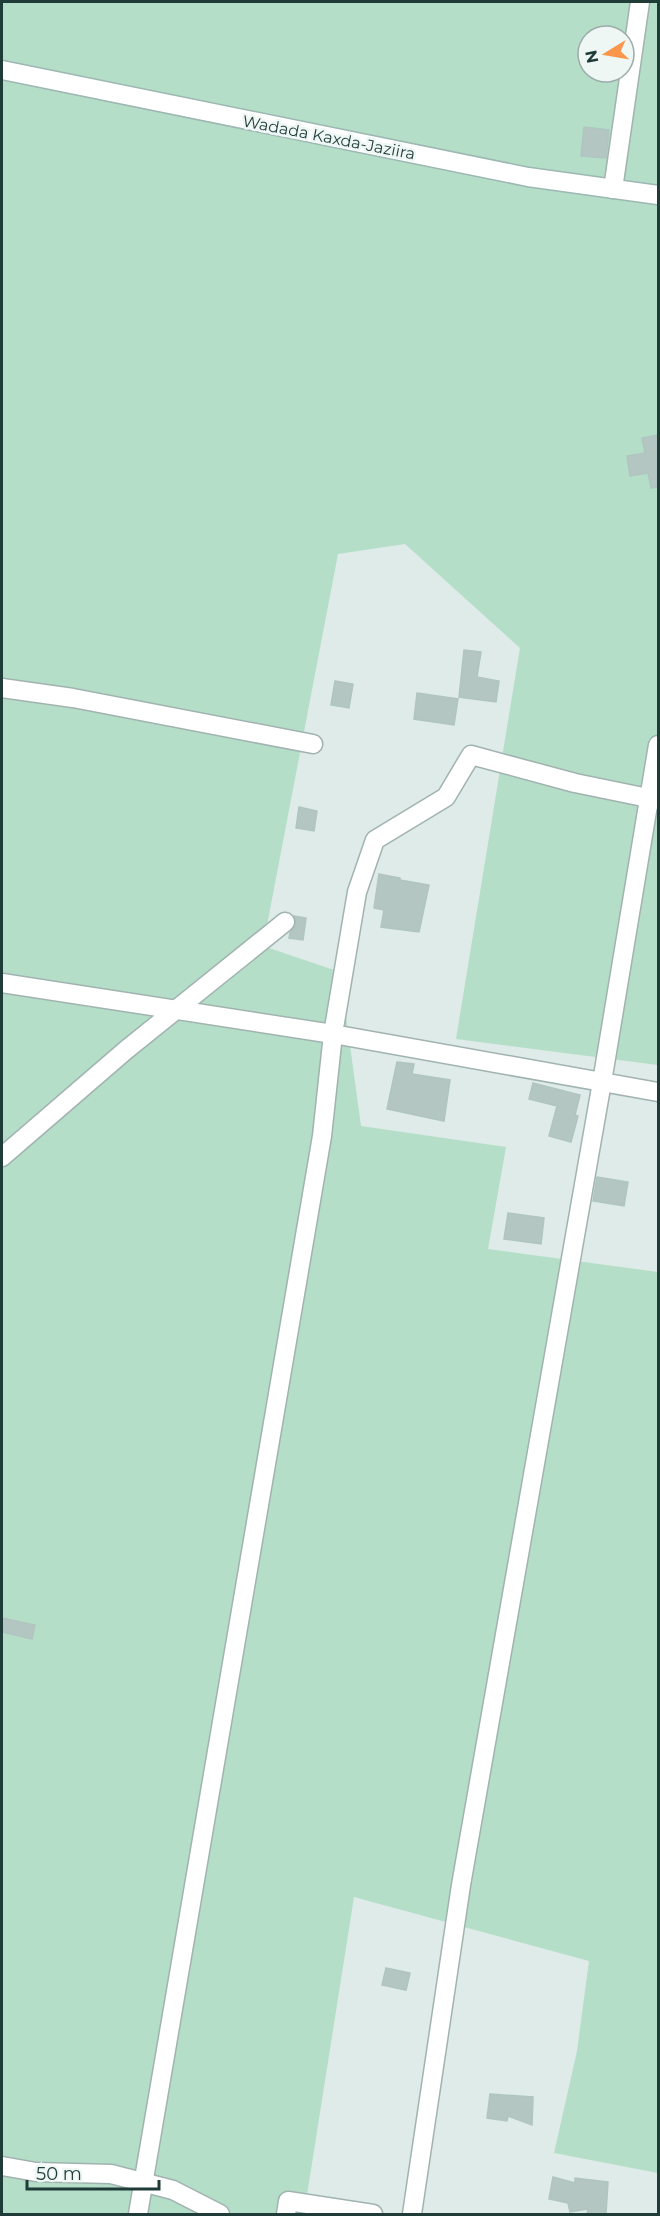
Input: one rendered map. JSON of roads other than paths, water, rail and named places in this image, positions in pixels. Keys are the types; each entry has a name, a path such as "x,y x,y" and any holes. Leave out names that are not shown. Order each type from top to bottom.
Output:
{"street":[{"path":"613,189 640,2"},
{"name":"Wadada Kaxda-Jaziira","path":"2,70 516,174 658,195"},
{"path":"2,688 73,698 313,744"},
{"path":"412,2214 463,1874 602,1082 654,800 658,745"},
{"path":"138,2214 322,1136 333,1034 357,892 375,840 446,797 462,755 654,800"},
{"path":"2,1157 126,1050 285,922"},
{"path":"2,983 333,1034 658,1092"},
{"path":"2,2166 36,2172 111,2174 173,2190 220,2214"},
{"path":"286,2214 288,2201 373,2214"}]}
